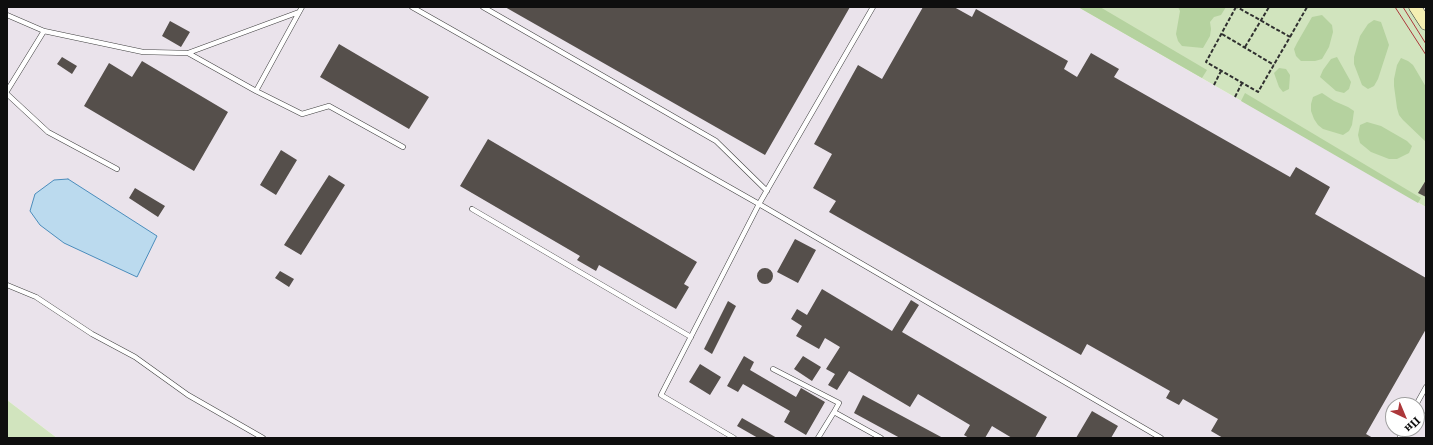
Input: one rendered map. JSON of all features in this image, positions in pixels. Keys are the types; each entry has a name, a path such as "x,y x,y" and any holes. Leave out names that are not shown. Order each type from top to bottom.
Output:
{"main road":[{"path":"1415,7 1426,24"}],"lane":[{"path":"256,91 302,7"},
{"path":"412,7 759,204 1161,438"},
{"path":"483,7 716,141 767,191"},
{"path":"734,438 661,395 759,204 873,7"},
{"path":"7,15 44,31 143,52 188,54 299,12"},
{"path":"44,31 7,92 48,132 117,169"},
{"path":"188,54 302,114 329,106 403,147"},
{"path":"472,209 691,338"},
{"path":"7,285 36,297 92,334 135,357 188,395 263,438"},
{"path":"773,369 839,403 818,438"},
{"path":"1420,397 1426,387"},
{"path":"834,412 881,438"}],"path":[{"path":"1290,37 1236,7 1206,62 1258,92 1274,65 1290,37 1307,7"},
{"path":"1245,48 1269,7"},
{"path":"1222,34 1274,65"},
{"path":"1214,85 1221,71"},
{"path":"1234,97 1242,83"}],"shaded area":[{"path":"7,7 1078,7 1426,207 1426,438 57,438 7,400"}],"green space":[{"path":"1078,7 1414,7 1426,24 1426,207"},
{"path":"1078,7 1100,7 1207,70 1202,78"},
{"path":"1178,7 1226,7 1221,15 1214,17 1210,22 1210,36 1203,48 1182,46 1178,41 1176,34 1180,11"},
{"path":"1322,15 1332,25 1333,32 1329,47 1322,59 1315,61 1301,61 1296,56 1294,49 1312,17"},
{"path":"1374,20 1381,22 1389,45 1378,79 1374,86 1368,89 1362,85 1354,64 1354,57 1360,36 1368,24"},
{"path":"1337,57 1351,82 1349,89 1344,93 1336,91 1320,77 1331,59"},
{"path":"1401,58 1413,65 1426,87 1426,142 1399,115 1394,79 1397,65"},
{"path":"1279,68 1286,69 1290,75 1289,89 1283,92 1279,87 1274,73"},
{"path":"1245,93 1421,198 1418,203 1241,101"},
{"path":"1322,93 1354,111 1352,125 1349,131 1343,135 1323,129 1314,119 1311,111 1313,97"},
{"path":"1367,122 1381,126 1407,141 1412,146 1409,153 1397,159 1389,159 1371,152 1360,143 1358,135 1360,125"},
{"path":"7,400 57,438 7,438"}],"water":[{"path":"68,179 157,236 137,277 64,243 40,225 30,211 35,194 54,180"}],"building":[{"path":"505,7 850,7 765,155"},
{"path":"923,7 954,7 972,17 976,9 1068,61 1064,69 1077,77 1091,53 1119,69 1114,77 1290,177 1296,167 1330,187 1315,214 1426,278 1426,329 1387,397 1385,397 1385,401 1366,434 1373,438 1223,438 1211,431 1218,419 1183,399 1179,405 1166,398 1170,391 1087,344 1081,355 829,212 836,201 813,188 832,154 814,144 858,65 882,79"},
{"path":"170,21 190,32 181,47 162,36"},
{"path":"339,44 429,97 409,129 320,77"},
{"path":"62,57 77,66 72,74 57,64"},
{"path":"142,61 228,112 194,171 84,106 109,63 132,77"},
{"path":"488,139 697,262 684,284 689,287 676,309 599,265 596,271 577,260 580,256 460,186"},
{"path":"281,150 297,160 276,195 260,185"},
{"path":"329,175 345,185 301,255 284,245"},
{"path":"1426,180 1426,197 1418,193"},
{"path":"135,188 165,206 158,217 129,198"},
{"path":"795,239 816,250 798,283 777,272"},
{"path":"765,268 772,273 773,276 768,283 765,284 758,279 757,276 762,269"},
{"path":"280,271 294,279 289,287 275,278"},
{"path":"822,289 892,331 911,300 919,305 902,332 1047,417 1035,438 1012,438 992,426 985,438 969,438 964,435 970,425 918,394 910,407 849,371 837,390 828,385 835,374 826,369 840,347 825,338 819,349 796,336 802,326 791,319 797,309 807,315"},
{"path":"728,301 736,306 712,354 704,349"},
{"path":"744,356 754,362 750,370 796,397 801,388 825,402 806,435 784,422 790,411 743,384 738,392 727,386"},
{"path":"803,356 821,367 812,381 794,369"},
{"path":"700,364 721,377 710,395 689,382"},
{"path":"863,395 943,438 900,438 854,413"},
{"path":"1092,411 1118,426 1111,438 1076,438"},
{"path":"742,418 777,438 758,438 737,426"}],"tram line":[{"path":"1395,7 1426,55"},
{"path":"1403,7 1426,44"}]}
